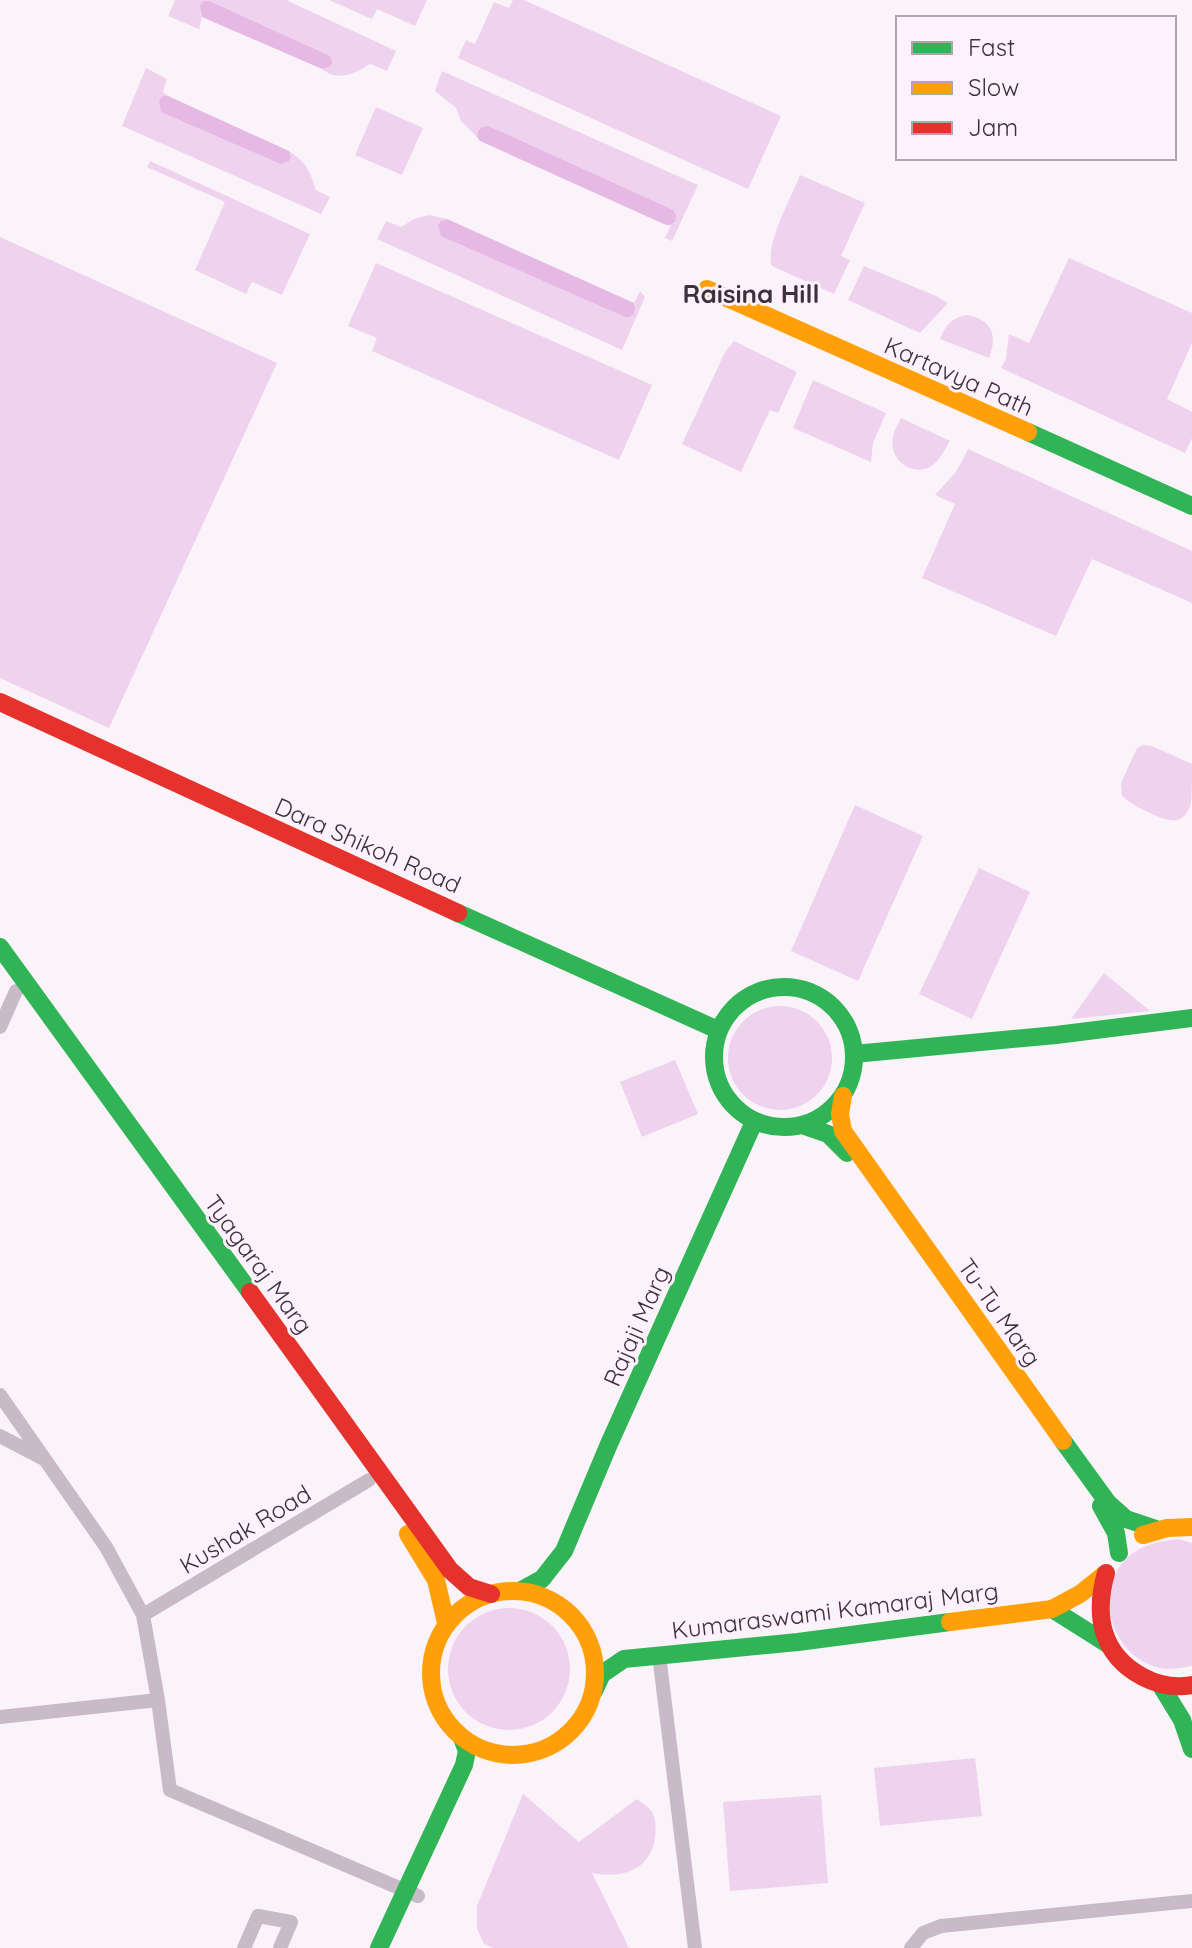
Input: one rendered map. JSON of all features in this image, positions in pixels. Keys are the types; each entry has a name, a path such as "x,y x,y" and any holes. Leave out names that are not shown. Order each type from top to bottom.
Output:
{"main road":[{"name":"Kartavya Path","path":"707,289 1192,506"},
{"name":"Dara Shikoh Road","path":"0,702 718,1030"},
{"name":"Tyagaraj Marg","path":"0,947 443,1575 446,1623"},
{"name":"Tyagaraj Marg","path":"0,970 407,1532 443,1575 491,1594"},
{"path":"777,987 796,988 814,994 847,1020 854,1054 853,1069 843,1096 818,1119 802,1125 779,1128 754,1122 730,1103 715,1076 713,1060 718,1030 728,1013 742,1000 759,992 777,987"},
{"path":"854,1054 1056,1035 1192,1018"},
{"name":"Tu-Tu Marg","path":"843,1096 840,1114 843,1131 998,1351 1108,1503 1126,1519 1156,1529"},
{"name":"Rajaji Marg","path":"520,1591 542,1579 564,1551 754,1122"},
{"name":"Tu-Tu Marg","path":"802,1125 822,1129 846,1151 1108,1515 1116,1533 1119,1553"},
{"path":"1188,1523 1156,1529 1136,1538 1119,1553 1105,1574 1099,1617 1109,1645 1131,1670 1160,1684 1192,1685"},
{"name":"Rajaji Marg","path":"564,1551 562,1583 566,1611"},
{"name":"Kumaraswami Kamaraj Marg","path":"624,1659 798,1642 1052,1609 1069,1602 1105,1574"},
{"path":"594,1691 594,1661 579,1624 547,1599 520,1591 491,1594 465,1606 446,1623 431,1663 433,1696 449,1726 476,1747 499,1754 520,1755 549,1748 562,1740 582,1719 602,1674 624,1659"},
{"path":"1052,1609 1109,1645"},
{"path":"589,1643 624,1659"},
{"path":"1160,1684 1182,1720 1192,1749"},
{"path":"395,1948 412,1893 464,1765 467,1751 462,1738"},
{"path":"379,1948 412,1893 474,1773 483,1763 499,1754"}],"street":[{"path":"0,1027 16,991"},
{"path":"0,1395 106,1547 143,1615 170,1790 412,1893"},
{"path":"0,1436 46,1460"},
{"name":"Kushak Road","path":"143,1615 369,1480"},
{"path":"659,1655 695,1948"},
{"path":"0,1717 158,1700"},
{"path":"911,1948 923,1933 941,1926 1192,1901"},
{"path":"244,1948 258,1916 291,1922 280,1948"}],"shaded area":[{"path":"175,0 286,0 396,51 387,71 370,64 352,73 334,75 322,69 326,68 200,12 199,29 168,16"},
{"path":"329,0 427,0 415,26 377,9 372,19"},
{"path":"513,0 524,0 781,116 748,189 458,58 466,40 475,44 494,2 509,8"},
{"path":"204,1 330,56 331,66 322,69 202,17 200,5"},
{"path":"146,68 167,79 163,92 168,96 163,96 291,157 289,151 300,159 312,177 316,190 330,197 321,214 122,126"},
{"path":"442,71 698,185 672,241 665,238 671,225 676,222 482,127 477,137 461,121 456,108 435,91"},
{"path":"163,96 289,151 291,157 281,164 161,112 159,100"},
{"path":"376,107 423,128 402,175 355,155"},
{"path":"488,126 673,210 675,222 666,225 480,141 478,131"},
{"path":"150,161 310,234 282,295 252,282 246,294 195,270 225,202 147,167"},
{"path":"800,175 865,203 841,256 850,260 834,294 772,266 775,234"},
{"path":"429,215 447,219 441,221 442,236 627,318 635,309 634,303 640,291 645,297 622,350 377,239 386,221 401,227"},
{"path":"447,219 634,303 633,315 627,318 441,236 438,225"},
{"path":"0,237 277,363 109,728 0,678"},
{"path":"1069,258 1192,313 1192,343 1167,399 1192,412 1192,438 1185,453 1001,368 1006,359 1009,334 1029,343"},
{"path":"376,263 652,385 619,460 372,351 377,338 348,326"},
{"path":"864,266 948,303 920,333 848,300"},
{"path":"966,315 982,320 991,329 993,342 989,358 940,339 949,323"},
{"path":"734,341 797,372 778,413 770,410 741,472 682,444 725,352"},
{"path":"813,380 886,413 873,443 871,462 793,428"},
{"path":"901,418 950,441 930,467 915,469 902,464 897,458 892,445"},
{"path":"968,449 1192,551 1192,603 1092,559 1056,636 922,578 955,504 935,495 956,472"},
{"path":"1143,745 1192,764 1191,803 1180,819 1169,820 1157,816 1122,796 1121,783 1137,748"},
{"path":"855,805 923,836 858,981 791,951"},
{"path":"979,868 1030,892 972,1019 919,994"},
{"path":"1104,973 1150,1011 1071,1019"},
{"path":"780,1006 800,1010 817,1021 828,1038 832,1058 828,1078 817,1095 800,1106 780,1110 760,1106 743,1095 732,1078 728,1058 732,1038 743,1021 760,1010"},
{"path":"675,1060 698,1114 642,1137 620,1082"},
{"path":"1179,1539 1192,1543 1192,1666 1167,1669 1148,1664 1132,1654 1112,1622 1109,1603 1111,1585 1119,1568 1133,1553 1149,1545"},
{"path":"509,1608 533,1612 552,1626 566,1645 570,1669 566,1693 552,1712 533,1726 509,1730 485,1726 466,1712 452,1693 448,1669 452,1645 466,1626 485,1612"},
{"path":"975,1758 982,1816 880,1826 874,1768"},
{"path":"523,1794 579,1842 637,1799 652,1812 655,1837 652,1849 641,1865 613,1875 592,1873 629,1948 493,1948 484,1944 477,1929 477,1906"},
{"path":"821,1795 828,1883 730,1891 723,1802"}],"traffic: fast":[{"path":"1028,432 1192,506"},
{"path":"458,913 718,1030"},
{"path":"0,947 250,1292"},
{"path":"784,987 811,992 834,1007 849,1030 854,1057 849,1084 834,1107 811,1122 784,1127 757,1122 734,1107 719,1084 714,1057 719,1030 734,1007 757,992 784,987"},
{"path":"854,1054 1056,1035 1192,1018"},
{"path":"520,1591 542,1579 564,1551 754,1122"},
{"path":"802,1125 828,1134 847,1153"},
{"path":"1063,1441 1108,1503 1126,1519 1156,1529"},
{"path":"1101,1506 1116,1533 1119,1553"},
{"path":"1052,1609 1109,1645"},
{"path":"594,1691 602,1674 624,1659 798,1642 950,1622"},
{"path":"1160,1684 1182,1720 1192,1749"},
{"path":"379,1948 464,1765 467,1751 462,1738"}],"traffic: slow":[{"path":"707,289 1028,432"},
{"path":"843,1096 840,1114 843,1131 1063,1441"},
{"path":"1143,1535 1167,1528 1192,1527"},
{"path":"408,1534 436,1580 446,1623"},
{"path":"950,1622 1052,1609 1080,1594 1105,1574"},
{"path":"513,1591 545,1597 571,1615 589,1641 595,1673 589,1705 571,1731 545,1749 513,1755 481,1749 455,1731 437,1705 431,1673 437,1641 455,1615 481,1597 513,1591"}],"traffic: jam":[{"path":"0,702 458,913"},
{"path":"250,1292 450,1570 469,1587 491,1594"},
{"path":"1106,1573 1101,1619 1110,1646 1118,1657 1129,1668 1155,1682 1173,1686 1192,1685"}],"district":[{"name":"Raisina Hill","path":"751,293"}]}
